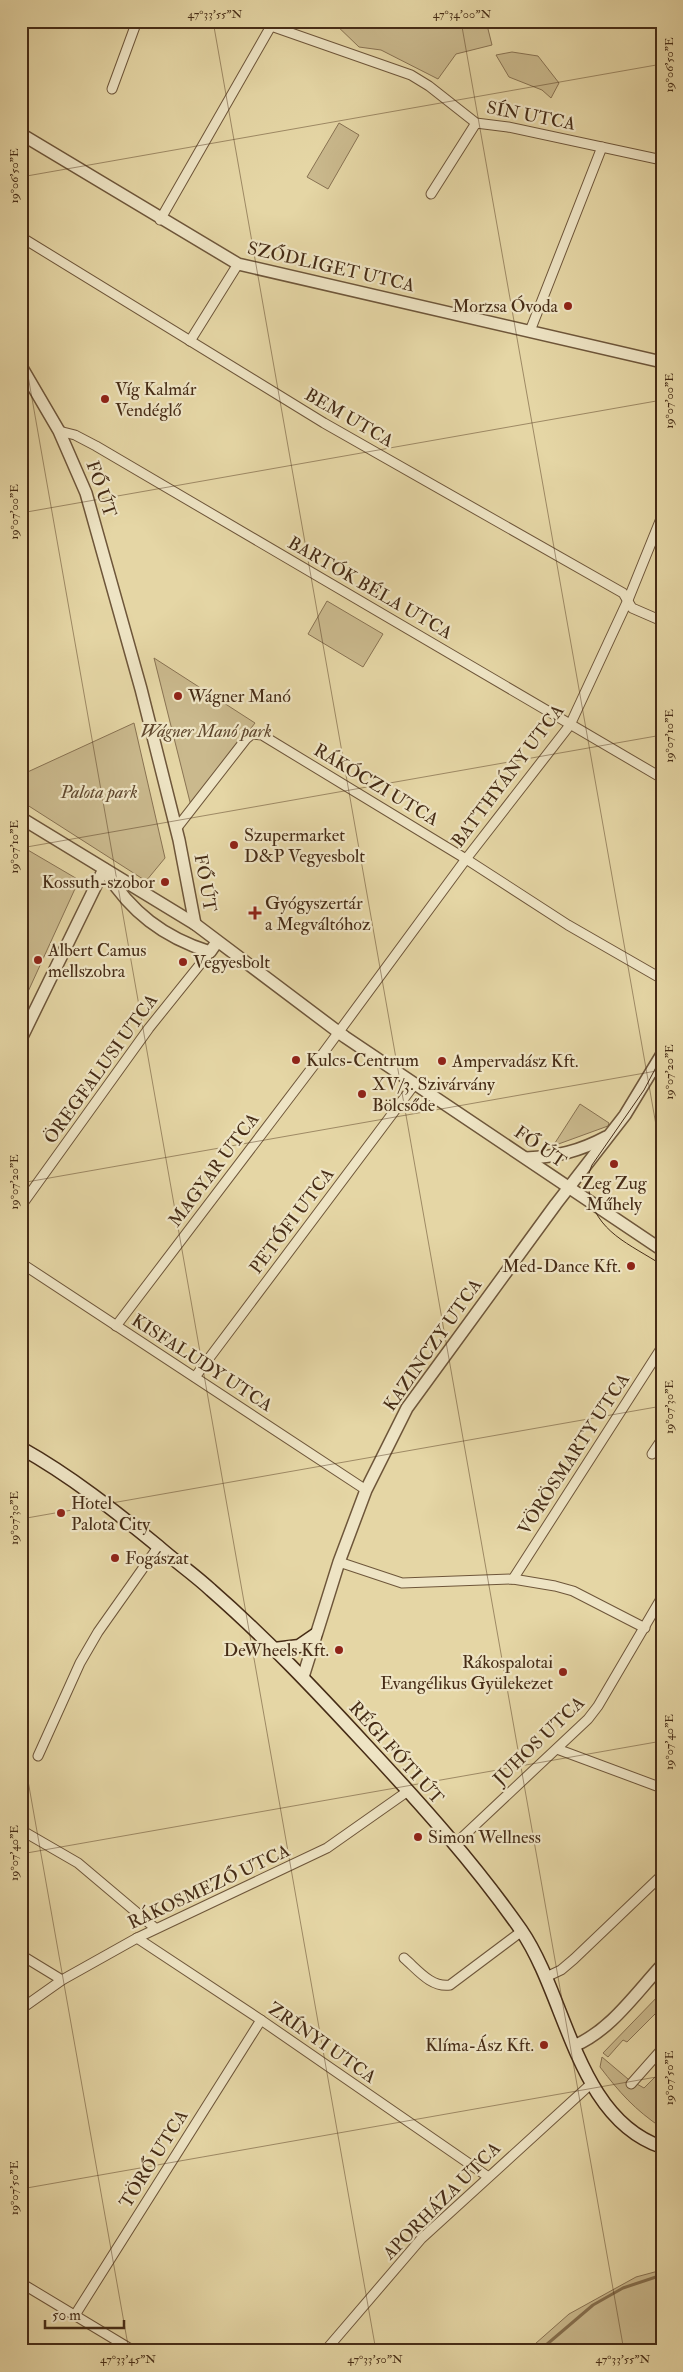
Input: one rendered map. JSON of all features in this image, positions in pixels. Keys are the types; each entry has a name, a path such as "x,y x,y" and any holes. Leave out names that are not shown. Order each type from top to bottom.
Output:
{"main road":[{"name":"RÉGI FÓTI ÚT","path":"21,1448 85,1489 211,1589 302,1677 408,1791 454,1845 522,1931 546,1977 574,2046 592,2083 611,2113 632,2132 662,2148"},
{"path":"274,1649 299,1646 315,1635"}],"street":[{"path":"112,89 137,21"},
{"path":"160,220 270,23"},
{"name":"SÍN UTCA","path":"270,23 411,75 429,86 476,123 508,127 662,160"},
{"path":"431,194 476,123"},
{"name":"SZŐDLIGET UTCA","path":"21,134 160,220 238,264 662,362"},
{"path":"530,331 602,147"},
{"name":"BEM UTCA","path":"21,237 324,423 623,593 632,608 662,621"},
{"path":"190,341 238,264"},
{"name":"FŐ ÚT","path":"21,366 59,432 86,493 139,681 176,829 195,924 338,1032 414,1085 526,1158 568,1189 662,1250"},
{"name":"BARTÓK BÉLA UTCA","path":"59,432 74,435 96,446 662,778"},
{"name":"BATTHYÁNY UTCA","path":"338,1032 466,859 570,725 628,600 662,516"},
{"name":"RÁKÓCZI UTCA","path":"176,829 246,739 252,734 262,735 466,859 568,925 662,979"},
{"path":"21,818 195,924"},
{"path":"104,870 120,895 136,911 170,934 191,946 210,952 217,942"},
{"path":"21,1039 104,870"},
{"name":"ÖREGFALUSI UTCA","path":"21,1206 149,1028 210,952"},
{"name":"MAGYAR UTCA","path":"116,1326 338,1032"},
{"name":"KAZINCZY UTCA","path":"302,1677 339,1562 366,1490 407,1408 568,1189 658,1073 662,1054"},
{"name":"PETŐFI UTCA","path":"196,1377 414,1085"},
{"path":"526,1158 552,1157 588,1147 610,1135"},
{"name":"KISFALUDY UTCA","path":"21,1264 366,1490"},
{"name":"VÖRÖSMARTY UTCA","path":"513,1579 662,1347"},
{"path":"652,1454 662,1439"},
{"path":"38,1756 80,1663 98,1632 158,1547"},
{"path":"339,1562 402,1582 513,1579 555,1586 573,1591 645,1628"},
{"name":"JUHOS UTCA","path":"454,1845 588,1719 598,1706 662,1598"},
{"path":"557,1749 662,1788"},
{"name":"RÁKOSMEZŐ UTCA","path":"21,2009 62,1980 155,1928 327,1848 408,1791"},
{"path":"21,1830 78,1863 155,1928"},
{"path":"546,1977 561,1970 574,1959 662,1875"},
{"path":"404,1958 434,1984 450,1985 522,1931"},
{"name":"ZRÍNYI UTCA","path":"137,1938 261,2020 487,2176"},
{"path":"21,1955 62,1980"},
{"path":"574,2046 590,2039 601,2031 662,1965"},
{"name":"TÖRŐ UTCA","path":"75,2315 261,2020"},
{"path":"633,2081 662,2050"},
{"name":"APORHÁZA UTCA","path":"325,2351 421,2239 487,2176 592,2083"},
{"path":"21,2282 134,2351"}],"green space":[{"path":"332,21 486,21 492,45 456,54 438,79 381,50 359,47"},
{"path":"512,52 538,56 559,83 551,98 542,90 509,77 496,55"},
{"path":"339,123 359,135 328,189 307,177"},
{"path":"327,601 383,634 363,667 308,634"},
{"name":"Wágner Manó park","path":"154,658 255,723 191,806"},
{"name":"Palota park","path":"134,723 165,858 146,881 21,801 21,775"},
{"path":"21,846 79,880 21,1007"},
{"path":"580,1104 609,1123 608,1126 553,1146"},
{"path":"662,1992 662,2007 627,2042 623,2040 608,2057 603,2053"},
{"path":"602,2057 628,2079 644,2088 662,2070 662,2128 635,2107 614,2085 600,2067"},
{"path":"662,2270 662,2351 576,2351 574,2348 570,2351 527,2351 569,2314 636,2277"}],"waterway":[{"path":"539,2351 593,2305 623,2288 662,2275"}],"tram line":[{"path":"662,1056 644,1090 592,1165 588,1181 593,1205 598,1217 606,1227 626,1243 662,1265"}],"place":[{"name":"Morzsa Óvoda","path":"568,306"},
{"name":"Víg Kalmár Vendéglő","path":"105,399"},
{"name":"Wágner Manó","path":"178,696"},
{"name":"Szupermarket D&P Vegyesbolt","path":"234,845"},
{"name":"Kossuth-szobor","path":"165,882"},
{"name":"Gyógyszertár a Megváltóhoz","path":"255,913"},
{"name":"Albert Camus mellszobra","path":"38,960"},
{"name":"Vegyesbolt","path":"183,962"},
{"name":"Kulcs-Centrum","path":"296,1060"},
{"name":"Ampervadász Kft.","path":"442,1061"},
{"name":"XV/3. Szivárvány Bölcsőde","path":"362,1094"},
{"name":"Zeg Zug Műhely","path":"614,1164"},
{"name":"Med-Dance Kft.","path":"631,1266"},
{"name":"Hotel Palota City","path":"61,1513"},
{"name":"Fogászat","path":"115,1558"},
{"name":"DeWheels Kft.","path":"339,1650"},
{"name":"Rákospalotai Evangélikus Gyülekezet","path":"563,1672"},
{"name":"Simon Wellness","path":"418,1837"},
{"name":"Klíma-Ász Kft.","path":"544,2045"}]}
